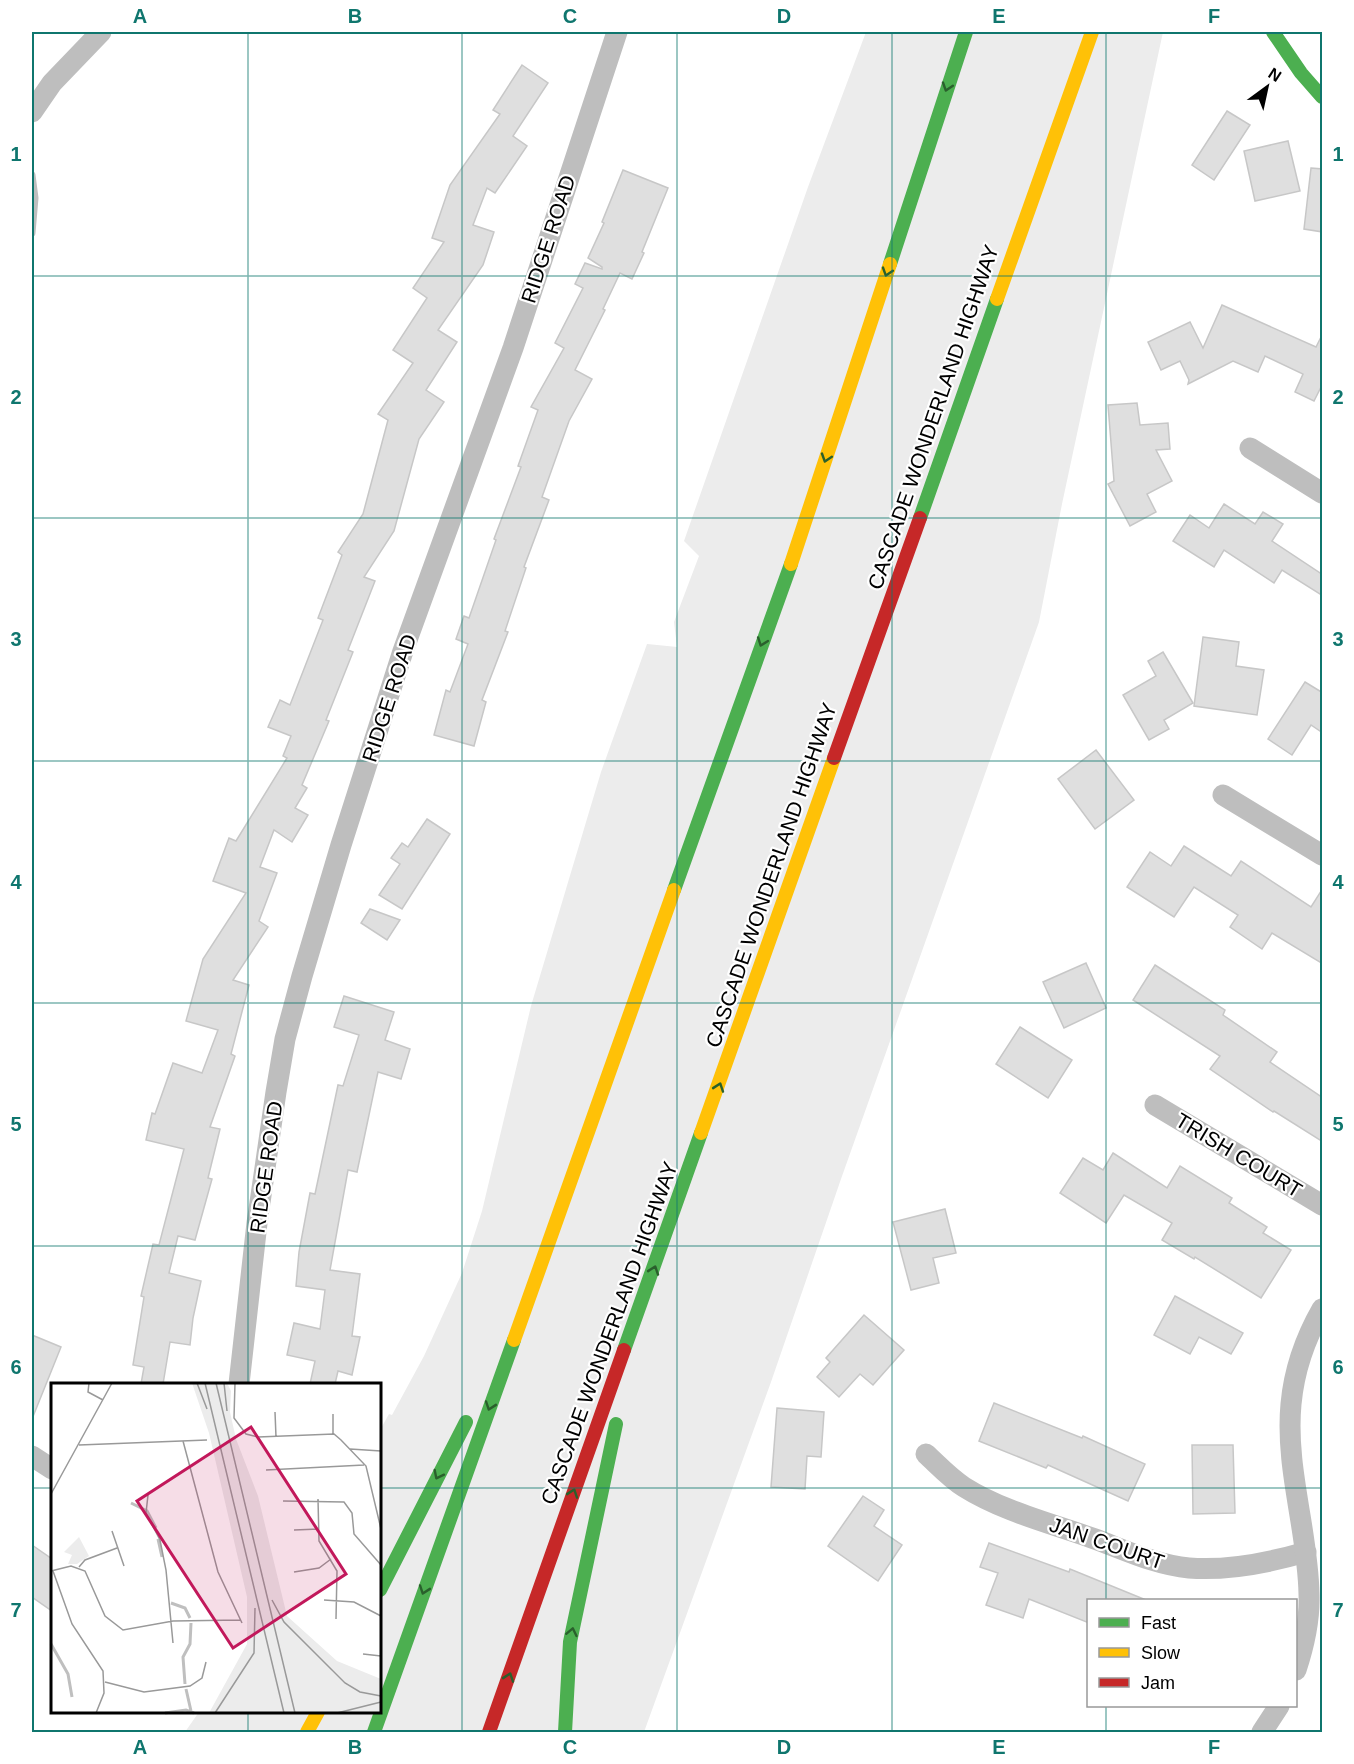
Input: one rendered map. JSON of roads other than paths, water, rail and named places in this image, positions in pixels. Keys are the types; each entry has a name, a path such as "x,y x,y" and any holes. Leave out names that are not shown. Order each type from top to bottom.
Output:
{"main road":[{"path":"381,1712 795,552 966,32"},
{"name":"CASCADE WONDERLAND HIGHWAY","path":"489,1732 1092,32"},
{"path":"1273,32 1295,66 1323,97"},
{"path":"565,1732 570,1642 640,1308"},
{"path":"480,1394 523,1311"},
{"path":"381,1588 470,1414"},
{"path":"307,1732 317,1713"},
{"path":"374,1732 381,1713"}],"street":[{"path":"32,112 52,83 101,32"},
{"name":"RIDGE ROAD","path":"239,1383 257,1223 276,1092 285,1039 296,997 340,845 403,651 513,348 617,32"},
{"path":"1250,447 1323,493"},
{"path":"1223,795 1323,855"},
{"name":"TRISH COURT","path":"1155,1105 1323,1205"},
{"path":"1297,1667 1307,1632 1310,1596 1293,1461 1291,1403 1297,1373 1309,1336 1323,1309"},
{"name":"JAN COURT","path":"926,1454 962,1486 981,1497 1158,1562 1188,1568 1234,1568 1306,1552"},
{"path":"32,1456 51,1468"},
{"path":"1262,1732 1278,1707"}],"waterway":[{"path":"32,175 35,198 32,233"}]}
